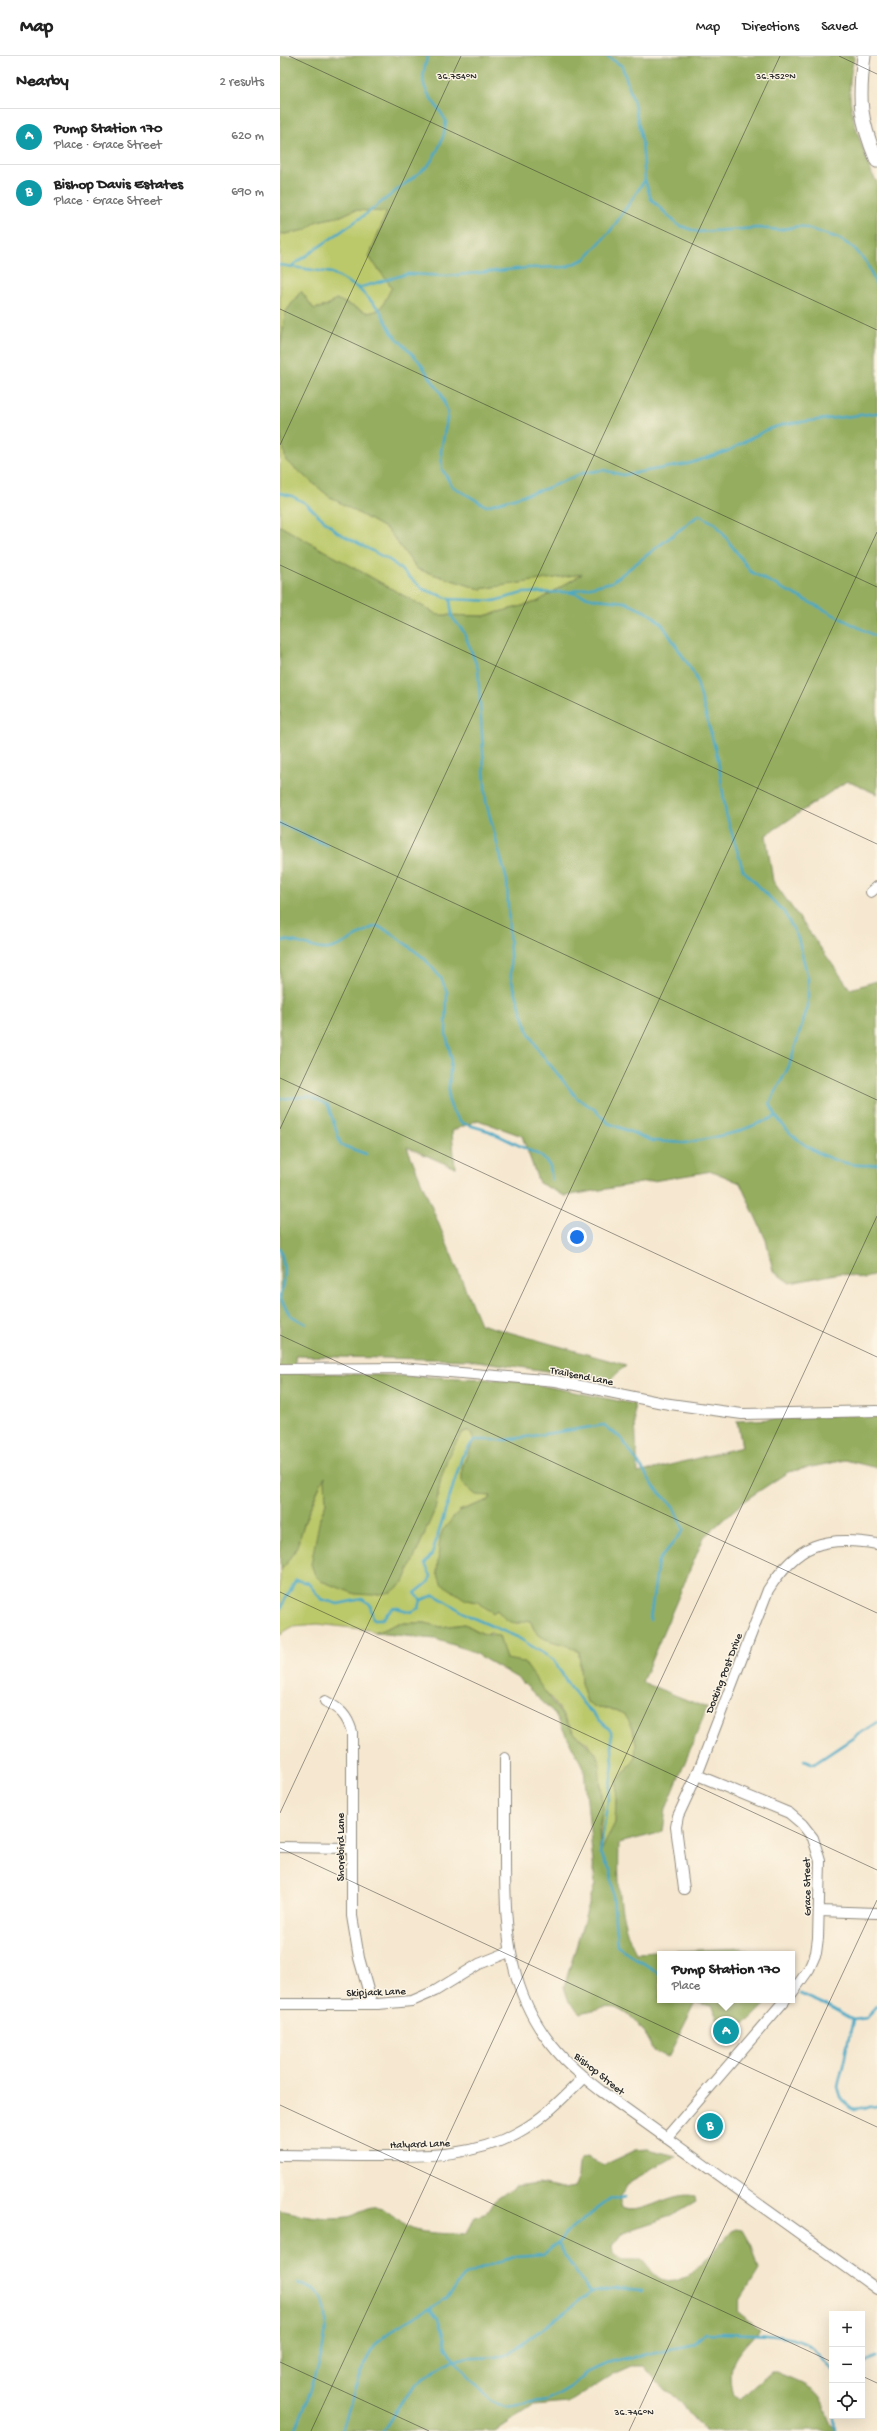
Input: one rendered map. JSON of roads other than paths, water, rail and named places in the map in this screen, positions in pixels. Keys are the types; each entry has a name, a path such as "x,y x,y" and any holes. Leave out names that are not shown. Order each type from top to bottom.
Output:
{"street":[{"path":"864,56 860,106 866,135 877,161"},
{"name":"Trailsend Lane","path":"280,1369 401,1368 548,1380 663,1403 742,1414 877,1411"},
{"name":"Docking Post Drive","path":"684,1890 676,1827 678,1816 697,1776 768,1590 781,1569 793,1558 809,1548 830,1541 843,1539 877,1544"},
{"name":"Shorebird Lane","path":"325,1700 343,1712 349,1719 352,1732 354,1929 359,1958 372,2004"},
{"name":"Bishop Street","path":"505,1758 504,1905 509,1952 522,1993 538,2024 564,2058 584,2077 877,2290"},
{"name":"Grace Street","path":"697,1776 789,1813 802,1824 813,1838 820,1860 816,1953 808,1969 795,1988"},
{"path":"280,1847 352,1848"},
{"path":"819,1911 877,1913"},
{"name":"Skipjack Lane","path":"280,2004 403,2003 424,1997 479,1964 509,1952"},
{"path":"666,2138 783,2003"},
{"name":"Halyard Lane","path":"280,2155 430,2156 466,2151 494,2143 517,2133 542,2117 584,2077"}],"waterway":[{"path":"293,265 369,212 428,166 442,139 446,121 426,91 424,85 424,68 428,56"},
{"path":"607,56 622,66 634,103 642,141 645,180 651,199 678,225 698,232 758,228 779,230 800,226 838,238 854,248 867,263 877,287"},
{"path":"358,288 407,274 448,276 527,268 566,267 585,259 612,229 645,180"},
{"path":"280,265 332,273 358,288 380,310 392,333 418,360 441,393 448,413 441,451 442,469 452,486 486,506 545,489 583,473 603,470 623,475 688,464 728,451 766,430 785,424 877,413"},
{"path":"280,493 292,496 305,503 337,532 391,561 423,589 450,599 494,601 523,593 569,592 596,599 625,602 650,614 662,624 695,675 718,759 726,814 743,870 784,912 798,938 808,978 808,1006 789,1066 770,1103 776,1117 786,1129 799,1141 814,1150 830,1158 846,1163 862,1165 877,1164"},
{"path":"569,592 612,582 699,515 716,524 751,572 877,637"},
{"path":"450,599 452,617 464,632 478,669 486,802 507,881 511,978 529,1034 539,1051 577,1098 594,1109 608,1123 653,1141 685,1143 706,1139 737,1132 775,1117"},
{"path":"280,824 327,845"},
{"path":"280,941 293,941 318,949 329,949 342,945 364,931 377,926 390,932 424,958 441,978 447,992 446,1033 451,1058 448,1099 453,1112 462,1123 489,1131 541,1156 550,1166 552,1180"},
{"path":"280,1099 310,1096 328,1105 341,1145 366,1154"},
{"path":"280,1249 284,1273 280,1298"},
{"path":"280,1298 290,1315 306,1324"},
{"path":"280,1609 296,1580 308,1583 321,1599 338,1604 362,1599 370,1604 373,1619 382,1619 394,1607 411,1612 419,1608 421,1600 415,1593 429,1582 431,1576 425,1564 432,1554 462,1457 474,1440 506,1440 604,1425 622,1439 655,1488 673,1506 684,1530 658,1561 650,1620"},
{"path":"421,1600 435,1595 471,1617 517,1637 554,1660 568,1684 586,1707 611,1731 613,1764 600,1854 611,1871 617,1946 657,1972"},
{"path":"804,1760 814,1764 877,1722"},
{"path":"800,1994 828,2006 853,2020 867,2018 877,2006"},
{"path":"853,2020 838,2087 842,2100 853,2109 877,2106"},
{"path":"430,2308 447,2298 464,2277 477,2270 516,2256 544,2254 557,2244 566,2233 611,2199 625,2196"},
{"path":"557,2244 590,2293"},
{"path":"295,2431 319,2364 324,2344 326,2326 326,2310 321,2298 308,2287 298,2283"},
{"path":"383,2431 404,2398 423,2378 454,2359 496,2357 510,2353 590,2293 616,2288 643,2290"},
{"path":"342,2431 362,2369 375,2346 382,2338 393,2330 430,2308 438,2319 447,2347 454,2359 492,2402 505,2407 547,2401 572,2386 586,2373 613,2361 694,2344 706,2333 758,2334 797,2340 814,2350 829,2366"},
{"path":"865,2363 877,2357"},
{"path":"834,2419 835,2431"}],"place":[{"name":"Pump Station 170","path":"726,2031"},
{"name":"Bishop Davis Estates","path":"710,2126"}]}
